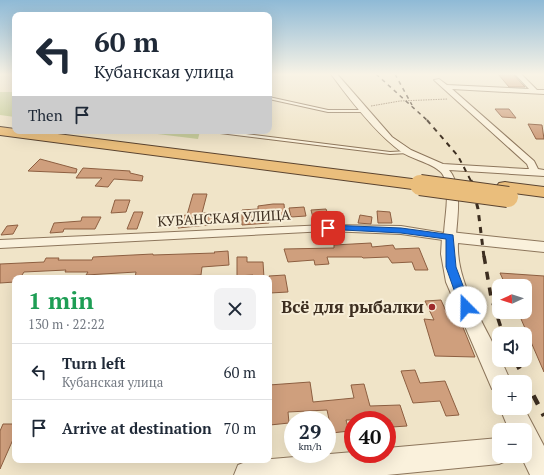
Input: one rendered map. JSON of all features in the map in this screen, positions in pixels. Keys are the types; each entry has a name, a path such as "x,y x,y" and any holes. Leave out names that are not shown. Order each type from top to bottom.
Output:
{"highway":[{"path":"0,123 12,125"},
{"path":"0,131 12,132"},
{"path":"26,134 420,180"},
{"path":"87,134 506,192 544,202"},
{"path":"506,192 544,192"}],"street":[{"path":"354,96 389,139 408,152 441,167 481,168 523,172 534,170 544,173"},
{"path":"454,96 531,163 534,170"},
{"path":"441,167 449,176 452,196 450,260 455,282 497,375"},
{"name":"КУБАНСКАЯ УЛИЦА","path":"0,244 328,228 401,230 450,237"},
{"path":"450,237 544,247"},
{"path":"532,451 544,474"},
{"path":"248,475 492,452"}],"lane":[{"path":"272,99 328,111 365,109"},
{"path":"236,134 390,153 408,152"}],"path":[{"path":"365,109 400,100 457,99"}],"green space":[{"path":"0,96 12,96 12,117 0,115"},
{"path":"157,134 199,134 198,139"}],"building":[{"path":"495,109 509,109 516,118 502,117"},
{"path":"528,124 542,125 544,139 536,139"},
{"path":"40,159 77,169 76,173 28,171"},
{"path":"83,168 130,171 130,173 143,176 142,181 114,179 108,187 95,186 102,178 76,178"},
{"path":"193,194 207,194 202,213 217,213 217,224 178,228 179,216 187,215"},
{"path":"115,200 130,200 126,212 111,213"},
{"path":"284,204 285,215 268,215 269,223 242,225 242,210 258,209 258,206"},
{"path":"304,207 306,216 291,217 289,208"},
{"path":"326,209 329,217 313,218 311,210"},
{"path":"377,211 390,212 392,223 378,223"},
{"path":"134,212 143,212 137,229 127,229"},
{"path":"360,215 372,217 371,224 358,223"},
{"path":"82,217 101,217 95,229 64,229 63,232 50,233 54,223 81,221"},
{"path":"18,225 13,234 1,235 7,226"},
{"path":"371,243 372,247 393,245 395,249 419,248 428,270 415,270 412,262 392,263 388,257 327,257 329,264 315,265 314,260 288,262 284,249 334,248 334,245"},
{"path":"228,251 229,265 202,267 201,275 136,275 136,272 86,275 88,272 65,272 66,270 24,272 22,275 12,275 12,282 0,283 0,264 44,262 46,258 59,258 58,260 92,260 93,257 215,253 214,252"},
{"path":"237,257 247,257 247,262 263,262 264,275 237,275"},
{"path":"500,273 544,276 544,372 532,344 532,327 524,327 521,319 532,319 532,279 503,279"},
{"path":"285,275 288,292 272,293 272,276"},
{"path":"441,300 450,320 460,320 475,357 435,356 424,319 434,320 425,301"},
{"path":"415,370 420,383 445,381 459,415 446,416 440,401 413,403 401,371"},
{"path":"310,382 313,402 354,398 351,385 364,384 370,406 400,405 407,426 396,427 396,411 344,411 344,432 336,433 336,411 327,410 284,411 284,424 272,425 272,385"},
{"path":"3,424 12,424 12,442 0,469 0,431"}],"railway":[{"path":"401,96 427,120"},
{"path":"407,96 412,105"},
{"path":"427,120 458,156 471,181"},
{"path":"471,180 478,209 484,257"},
{"path":"484,256 491,297 501,327"},
{"path":"519,367 544,416"}],"place":[{"name":"Всё для рыбалки","path":"432,307"}],"route":[{"path":"328,228 401,230 450,237 449,254 451,267 455,282 466,307"}]}
